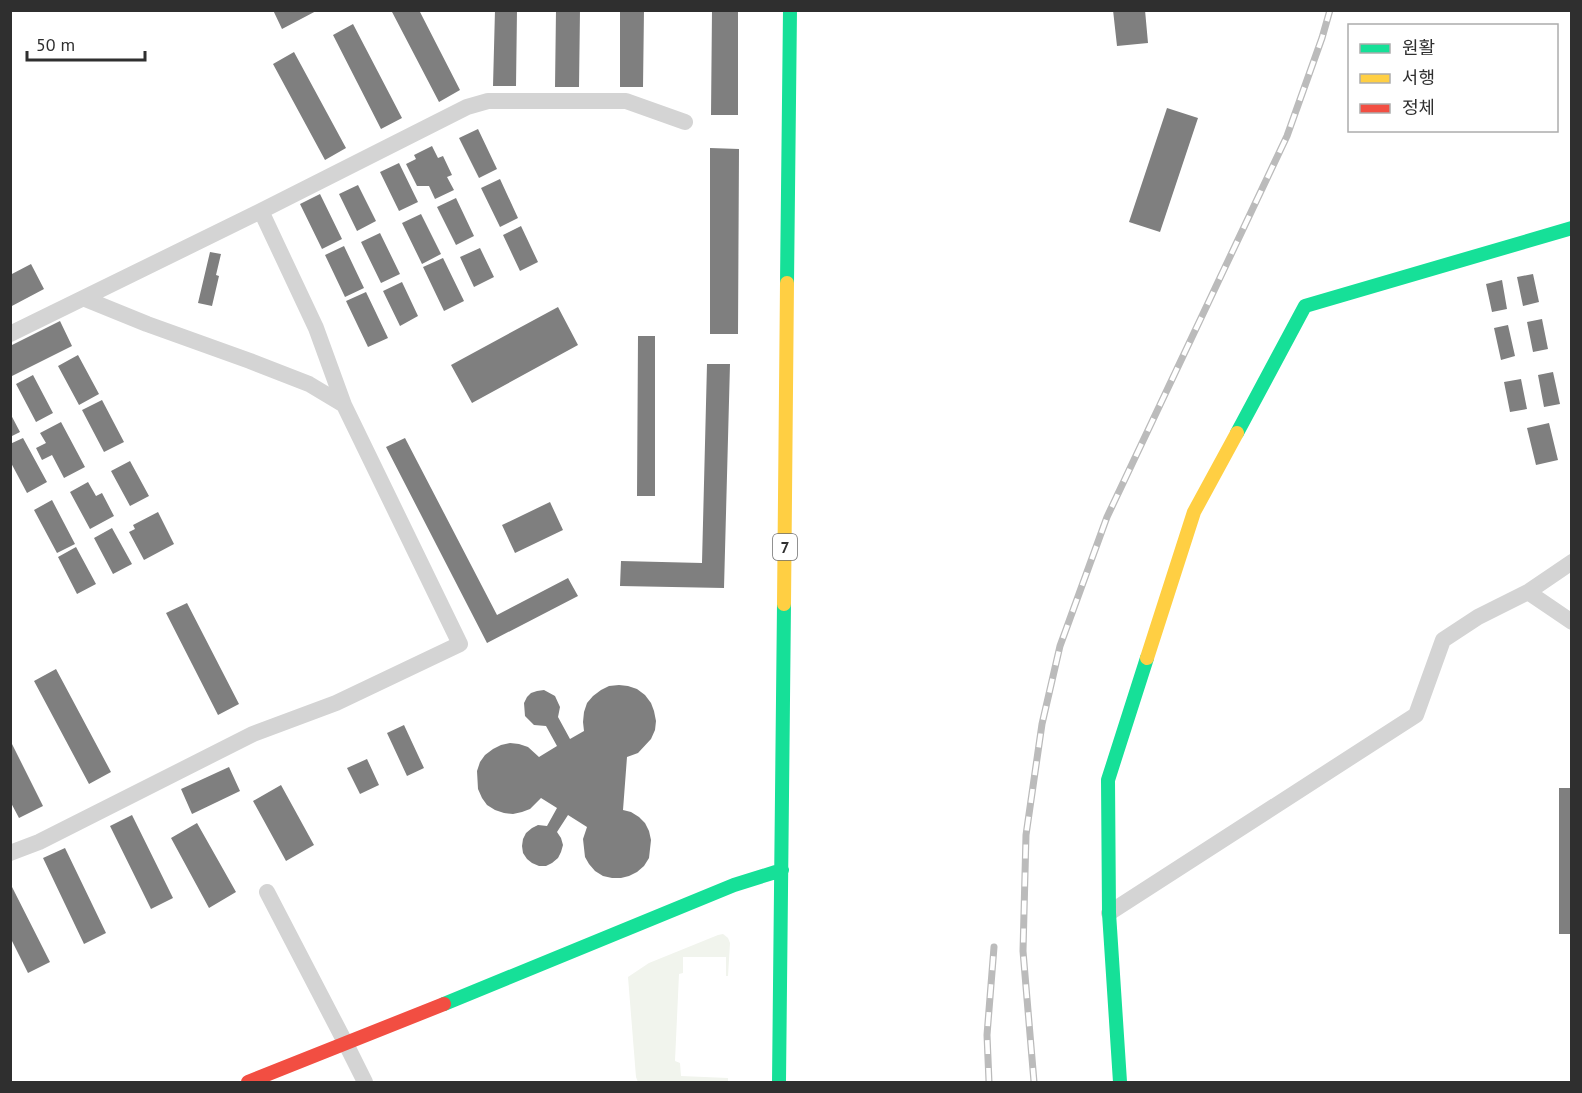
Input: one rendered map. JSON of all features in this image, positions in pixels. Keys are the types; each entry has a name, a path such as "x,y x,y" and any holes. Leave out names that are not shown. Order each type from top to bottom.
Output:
{"main road":[{"name":"7","path":"779,1083 783,870 790,10"},
{"path":"1120,1083 1109,913 1108,780 1194,512 1305,306 1572,228"},
{"path":"248,1083 734,885 783,870"}],"street":[{"path":"10,334 261,212 467,107 488,101 626,101 685,122"},
{"path":"10,853 39,842 253,734 336,703 460,644 344,405 316,328 261,212"},
{"path":"83,298 309,384 344,405"},
{"path":"1109,913 1416,715 1443,640 1478,617 1528,592 1572,562"},
{"path":"1528,592 1572,622"},
{"path":"267,892 365,1083"}],"shaded area":[{"path":"723,934 730,943 728,976 726,976 726,957 683,957 683,973 679,974 675,1061 680,1063 681,1076 728,1078 728,1082 638,1082 628,977 649,963"}],"building":[{"path":"273,10 318,10 282,29"},
{"path":"391,10 419,10 460,90 439,102"},
{"path":"495,10 517,10 516,86 493,86"},
{"path":"556,10 580,10 579,87 555,87"},
{"path":"620,10 644,10 643,87 620,87"},
{"path":"712,10 738,10 738,115 711,115"},
{"path":"1113,10 1145,10 1148,43 1117,46"},
{"path":"353,24 402,118 381,129 333,35"},
{"path":"294,52 346,148 325,160 273,64"},
{"path":"1167,108 1198,118 1160,232 1129,222"},
{"path":"478,129 497,169 479,178 459,138"},
{"path":"432,146 438,158 443,156 452,175 447,177 454,190 435,199 429,186 417,186 406,164 416,159 414,155"},
{"path":"710,148 739,149 738,334 710,334"},
{"path":"399,163 418,202 399,211 380,172"},
{"path":"500,179 518,218 500,227 481,188"},
{"path":"358,185 376,221 357,231 339,194"},
{"path":"320,194 342,239 322,249 300,204"},
{"path":"456,198 474,236 456,245 437,207"},
{"path":"421,214 441,254 422,264 402,223"},
{"path":"521,226 538,262 520,271 503,235"},
{"path":"380,233 400,274 381,283 361,242"},
{"path":"344,246 364,288 345,297 325,255"},
{"path":"480,248 494,277 474,287 460,257"},
{"path":"210,252 221,254 212,306 198,303"},
{"path":"443,258 464,301 444,311 423,267"},
{"path":"31,264 44,289 10,307 10,275"},
{"path":"1533,274 1539,302 1523,306 1517,277"},
{"path":"1502,280 1507,309 1492,312 1486,284"},
{"path":"402,282 418,316 400,326 383,291"},
{"path":"366,292 388,338 368,347 346,301"},
{"path":"558,307 578,345 472,403 451,365"},
{"path":"1542,319 1548,349 1533,352 1527,322"},
{"path":"60,321 72,346 10,377 10,346"},
{"path":"1508,325 1515,356 1501,360 1494,328"},
{"path":"638,336 655,336 655,496 637,496"},
{"path":"78,355 99,394 79,405 58,366"},
{"path":"707,364 730,364 724,588 620,586 621,561 702,563"},
{"path":"1553,372 1560,404 1544,407 1538,375"},
{"path":"33,375 53,413 36,422 16,384"},
{"path":"1521,379 1527,409 1510,412 1504,382"},
{"path":"102,400 124,442 104,452 82,410"},
{"path":"10,413 20,432 10,437"},
{"path":"61,422 85,467 64,478 52,455 42,460 36,448 46,443 40,433"},
{"path":"1549,423 1558,460 1536,465 1527,428"},
{"path":"23,438 47,482 27,493 10,461 10,444"},
{"path":"405,438 497,615 568,578 578,596 487,643 386,447"},
{"path":"130,461 149,496 130,506 111,471"},
{"path":"88,482 96,496 102,493 114,516 90,529 70,492"},
{"path":"52,500 75,544 57,553 34,510"},
{"path":"550,502 563,530 515,553 502,525"},
{"path":"158,512 174,544 144,560 129,532 135,529 133,525"},
{"path":"112,528 132,564 113,574 94,538"},
{"path":"76,547 96,584 77,594 58,557"},
{"path":"187,603 239,704 218,715 166,613"},
{"path":"56,669 111,772 89,784 34,681"},
{"path":"619,685 637,689 645,695 651,703 656,721 651,739 638,753 627,757 623,810 631,812 645,823 651,840 649,858 644,866 629,876 612,878 603,876 595,871 585,857 583,839 587,827 568,815 557,832 563,845 558,858 546,866 532,863 523,853 523,839 532,828 538,825 547,826 557,808 541,798 530,809 522,812 513,814 495,810 487,805 478,789 477,771 480,762 493,749 510,743 528,747 539,757 557,746 546,726 534,725 525,716 524,703 531,693 544,690 555,696 560,707 558,717 570,739 584,731 584,712 593,696 609,686"},
{"path":"404,725 424,768 407,776 387,733"},
{"path":"10,740 43,806 19,818 10,801"},
{"path":"367,759 379,785 360,794 347,768"},
{"path":"229,767 240,791 192,814 181,789"},
{"path":"281,785 314,845 286,861 253,801"},
{"path":"1559,788 1572,788 1572,934 1559,934"},
{"path":"132,815 173,898 151,909 110,826"},
{"path":"197,823 236,892 209,908 171,838"},
{"path":"65,848 106,933 84,944 43,858"},
{"path":"10,883 50,962 28,973 10,937"}],"railway":[{"path":"1034,1082 1023,951 1026,835 1042,724 1060,646 1107,517 1287,136 1330,10"},
{"path":"989,1082 987,1035 994,947"}],"traffic: fast":[{"path":"787,283 790,10"},
{"path":"1237,433 1305,306 1572,228"},
{"path":"779,1082 784,604"},
{"path":"1120,1082 1109,913 1108,780 1147,658"},
{"path":"444,1004 734,885 782,870"}],"traffic: slow":[{"path":"784,604 787,283"},
{"path":"1147,658 1194,512 1237,433"}],"traffic: jam":[{"path":"248,1082 444,1004"}]}
